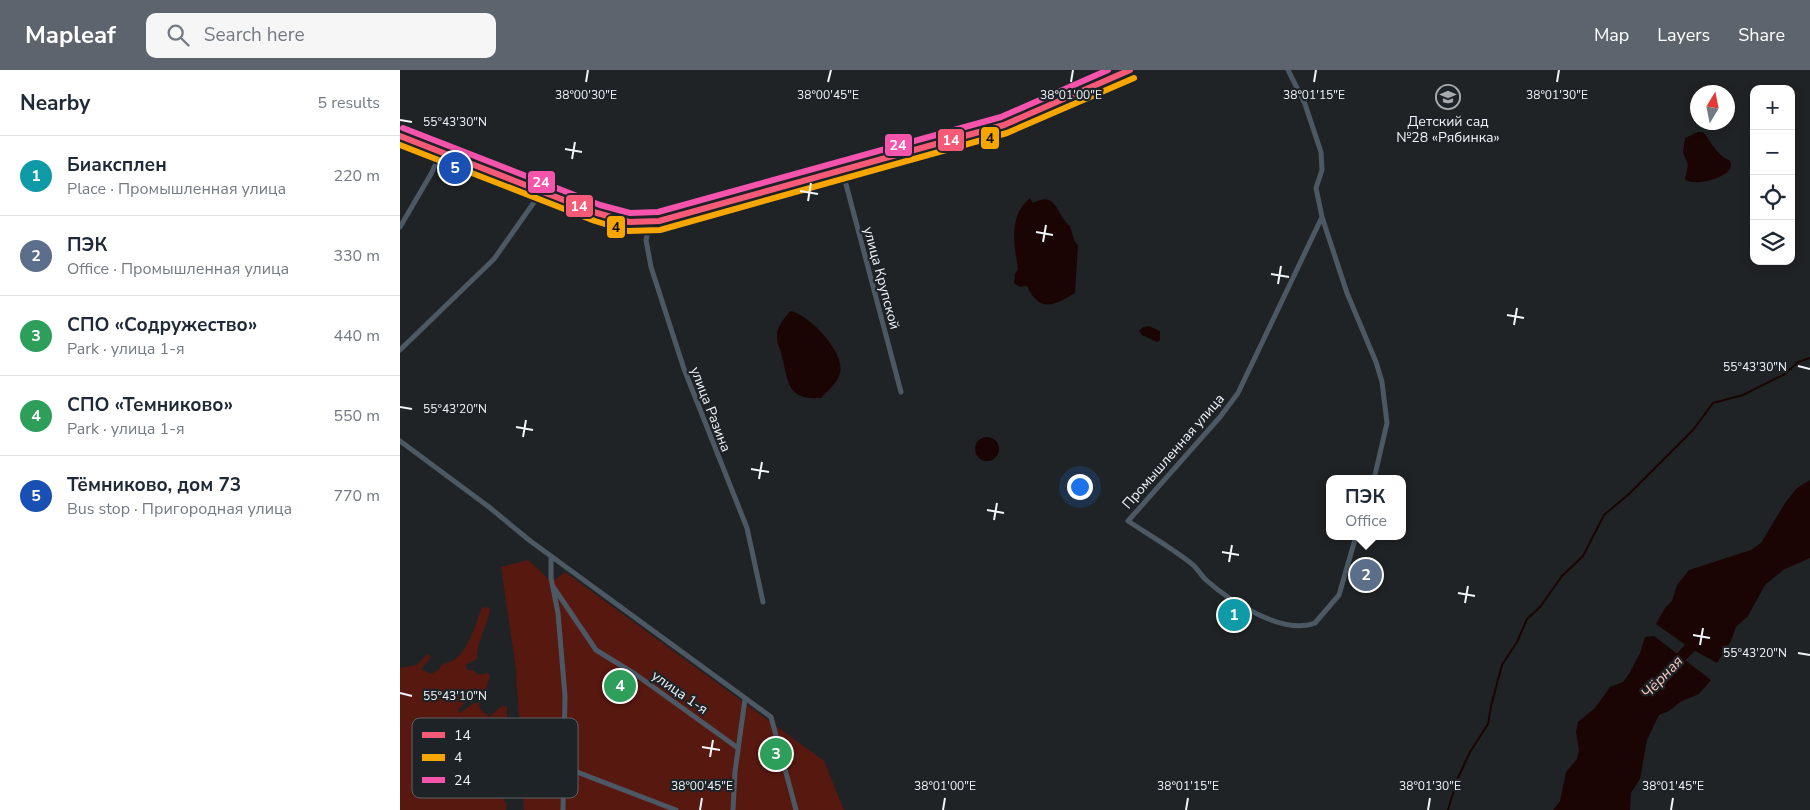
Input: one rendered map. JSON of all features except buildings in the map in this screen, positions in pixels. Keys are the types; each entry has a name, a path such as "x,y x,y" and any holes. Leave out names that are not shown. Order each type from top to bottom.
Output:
{"street":[{"path":"400,136 612,218 629,222 650,222 707,209 842,169 1004,125 1130,70"},
{"path":"1288,70 1305,104 1321,152 1322,170 1316,188 1322,217 1347,293 1377,363 1382,382 1387,422 1375,475"},
{"path":"400,227 428,180 441,153"},
{"name":"улица Крупской","path":"842,169 901,392"},
{"path":"400,350 494,259 542,192"},
{"name":"Промышленная улица","path":"1322,217 1238,394 1220,418 1128,521 1193,565 1204,578 1252,612 1281,624 1296,626 1315,623 1339,595 1355,540"},
{"name":"улица Разина","path":"650,222 646,240 651,267 684,369 752,541 763,602"},
{"path":"400,441 551,556 771,717 796,810"},
{"path":"551,556 552,586 558,613 565,688 565,718"},
{"name":"улица 1-я","path":"552,586 596,650 635,674 738,748"},
{"path":"733,810 738,748 745,699"},
{"path":"578,772 676,810"}],"shaded area":[{"path":"528,560 552,582 565,572 824,761 844,810 524,810 523,798 578,798 578,718 519,718 516,669 501,567"},
{"path":"482,608 490,609 487,622 478,646 477,659 467,664 466,669 474,671 478,675 488,673 490,676 486,689 474,693 458,710 460,713 474,703 479,703 480,709 489,717 502,706 507,707 507,718 412,718 412,798 503,798 507,804 506,810 400,810 400,668 417,665 427,654 431,657 421,669 431,674 443,664 458,656 468,642"}],"water":[{"path":"1698,132 1703,132 1731,164 1730,169 1726,173 1704,182 1685,179 1688,165 1683,152 1685,138"},
{"path":"1030,198 1033,203 1047,199 1052,202 1070,226 1074,240 1078,245 1075,293 1054,304 1042,304 1032,295 1027,286 1020,287 1014,283 1015,274 1018,269 1014,241 1015,222 1023,205"},
{"path":"790,311 798,313 815,326 832,345 837,355 840,365 839,377 821,398 802,396 791,388 788,382 777,332"},
{"path":"1149,326 1160,331 1160,340 1157,342 1142,335 1139,331 1143,327"},
{"path":"987,437 996,440 999,449 996,458 987,461 978,458 975,449 978,440"},
{"path":"1810,480 1810,558 1783,570 1765,585 1748,616 1736,627 1731,641 1717,663 1690,648 1656,624 1665,608 1672,601 1677,585 1689,570 1751,550 1761,543 1785,503 1797,488"},
{"path":"1654,636 1711,680 1699,694 1680,702 1669,711 1659,715 1647,740 1640,779 1631,793 1630,810 1553,810 1560,801 1566,772 1577,759 1579,750 1576,732 1578,722 1595,708 1610,687 1623,682 1640,653 1645,637"}],"waterway":[{"path":"1448,810 1457,780 1470,752 1488,724 1502,665 1517,642 1527,619 1540,607 1562,576 1583,556 1604,515 1629,494 1693,430 1713,403 1743,395 1785,374 1798,362 1810,358"},
{"name":"Чёрная","path":"1671,668 1699,638"}],"transit line":[{"name":"24","path":"403,128 600,205 630,213 658,212 1001,117 1108,70"},
{"name":"14","path":"400,136 597,213 629,222 659,221 1004,125 1130,70"},
{"name":"4","path":"400,145 595,221 628,231 660,230 1007,133 1134,78"}],"place":[{"name":"Детский сад №28 «Рябинка»","path":"1448,97"},
{"name":"Тёмниково, дом 73","path":"455,168"},
{"name":"ПЭК","path":"1366,575"},
{"name":"Биаксплен","path":"1234,615"},
{"name":"СПО «Темниково»","path":"620,686"},
{"name":"СПО «Содружество»","path":"776,754"}]}
